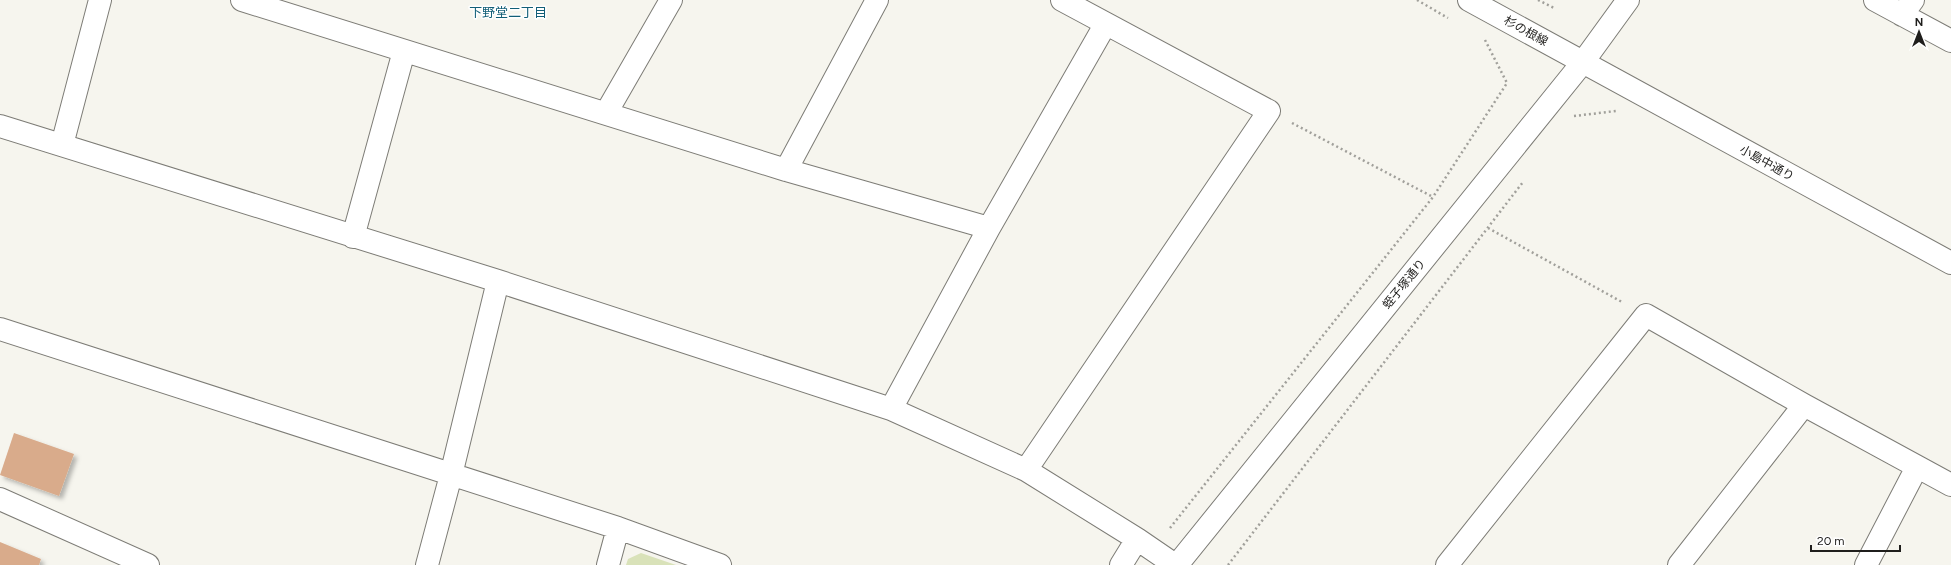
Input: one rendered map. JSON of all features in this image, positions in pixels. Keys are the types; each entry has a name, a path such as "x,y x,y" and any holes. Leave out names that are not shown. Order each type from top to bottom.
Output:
{"street":[{"path":"62,145 100,0"},
{"path":"242,0 606,112 786,170 989,228"},
{"path":"606,112 670,0"},
{"path":"786,170 877,0"},
{"path":"1026,470 1269,110 1106,25 1062,0"},
{"name":"杉の根線","path":"1469,0 1583,62"},
{"name":"蛭子塚通り","path":"1176,565 1583,62 1628,0"},
{"path":"1874,0 1908,8 1951,40"},
{"path":"891,409 989,228 1106,25"},
{"path":"353,237 404,51"},
{"name":"小島中通り","path":"1583,62 1951,263"},
{"path":"0,126 498,281 891,409 1026,470 1176,565"},
{"path":"426,565 451,475 498,281"},
{"path":"1447,565 1646,315 1804,405 1951,486"},
{"path":"0,328 618,528 720,565"},
{"path":"1679,565 1804,405"},
{"path":"1866,565 1917,467"},
{"path":"0,499 148,565"},
{"path":"608,565 618,528"},
{"path":"1121,565 1137,539"}],"path":[{"path":"1417,0 1451,19"},
{"path":"1538,0 1554,8"},
{"path":"1169,529 1433,197 1507,83 1484,39"},
{"path":"1269,110 1433,197"},
{"path":"1228,565 1488,228 1646,315"}],"green space":[{"path":"641,553 676,565 626,565 628,559"}],"building":[{"path":"14,433 74,454 59,496 0,475"},
{"path":"0,542 41,559 39,565 0,565"}],"district":[{"name":"下野堂二丁目","path":"508,12"}]}
